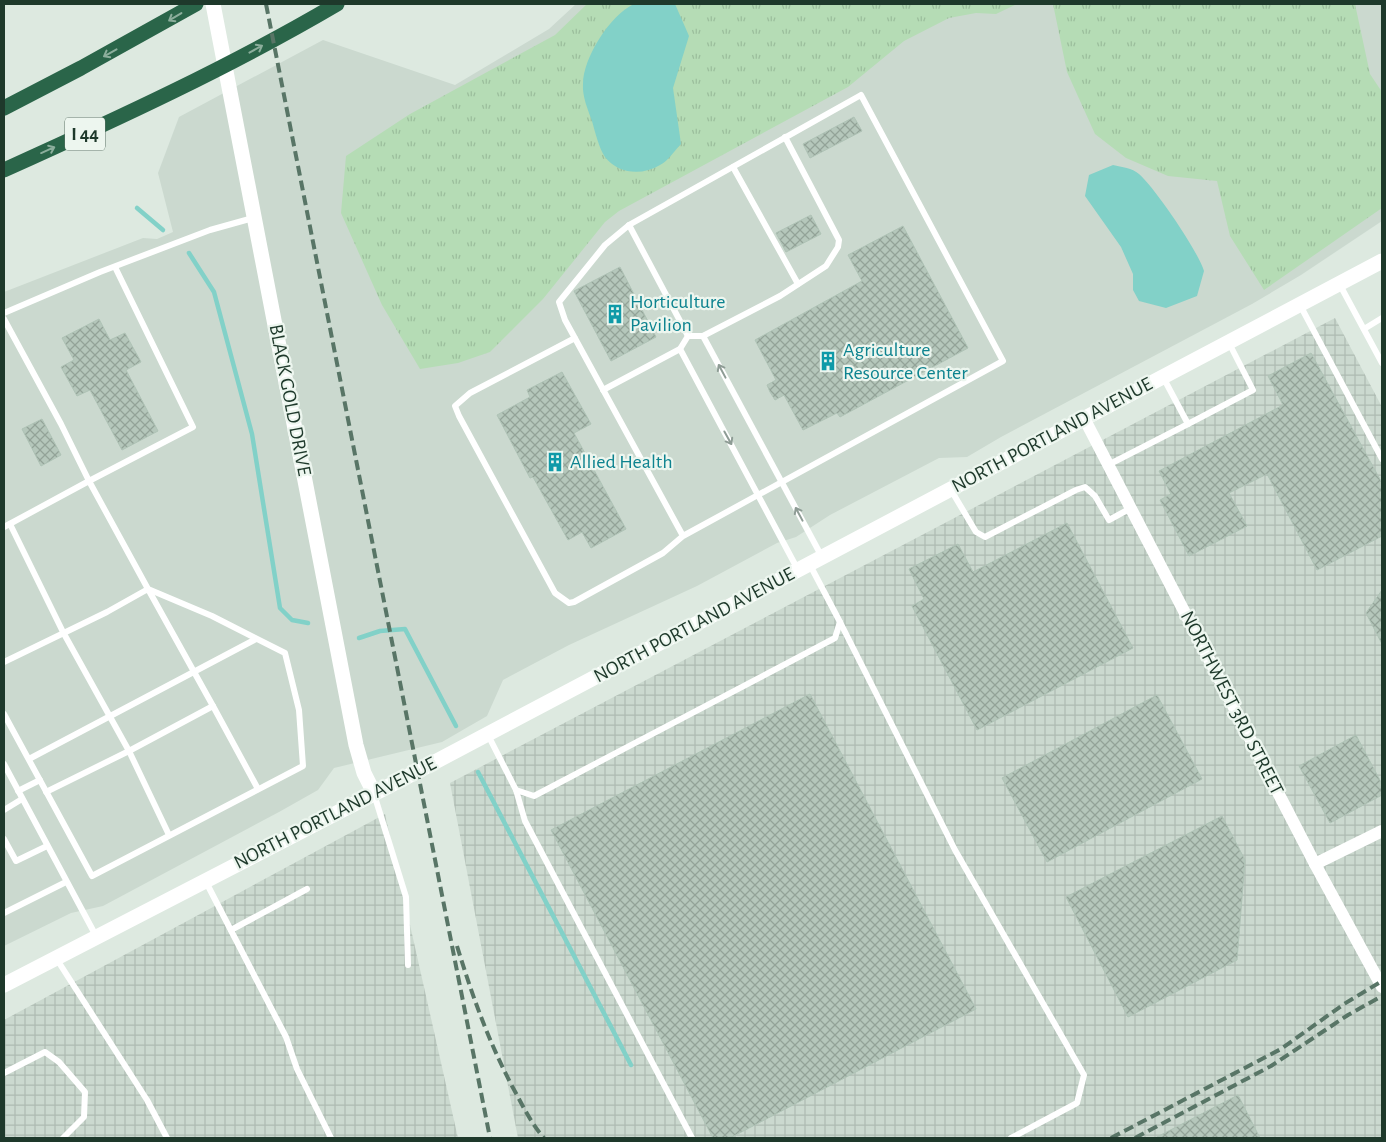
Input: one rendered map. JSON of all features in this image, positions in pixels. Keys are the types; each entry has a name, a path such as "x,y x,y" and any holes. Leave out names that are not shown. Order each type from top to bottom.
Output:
{"highway":[{"path":"4,108 153,30 196,4"},
{"name":"I 44","path":"4,170 166,95 337,4"}],"main road":[{"name":"BLACK GOLD DRIVE","path":"213,4 356,745 364,773 374,793"},
{"name":"NORTH PORTLAND AVENUE","path":"4,986 487,734 1382,261"}],"street":[{"name":"NORTHWEST 3RD STREET","path":"1084,418 1315,864 1382,987"},
{"path":"1315,864 1382,831"}],"lane":[{"path":"575,338 470,393 455,406 550,584 563,600 574,602 663,553 683,536 1003,361 861,95 629,226 605,245 559,302 565,320 575,338 603,390 683,536"},
{"path":"688,336 703,336 780,296 826,266 835,254 839,240 786,137"},
{"path":"733,167 798,284"},
{"path":"4,313 115,266 210,230 254,217"},
{"path":"629,226 688,336"},
{"path":"115,266 193,427 7,525 128,751 169,834"},
{"path":"1339,284 1382,362"},
{"path":"1300,304 1382,459"},
{"path":"1364,328 1382,318"},
{"path":"4,319 61,424 89,481 258,789"},
{"path":"603,390 680,349 688,336"},
{"path":"703,336 782,481 810,563 954,850 1084,1075 1077,1103 1011,1138"},
{"path":"1108,465 1254,390 1228,342"},
{"path":"680,349 759,494 810,563"},
{"path":"1163,377 1188,424"},
{"path":"950,489 976,532 985,537 1085,487 1095,496 1109,520 1131,508"},
{"path":"4,662 107,612 148,589"},
{"path":"4,714 92,876 169,834 303,766 299,710 285,654 212,616 148,589"},
{"path":"516,790 534,796 835,638 840,622"},
{"path":"29,759 256,639"},
{"path":"46,792 213,706"},
{"path":"487,734 516,790 525,821 692,1138"},
{"path":"4,764 96,937"},
{"path":"18,791 40,780"},
{"path":"374,793 406,897 408,965"},
{"path":"4,810 22,799"},
{"path":"4,838 16,861 47,846"},
{"path":"205,881 286,1037 297,1069 331,1138"},
{"path":"4,914 66,882"},
{"path":"231,930 307,889"},
{"path":"56,958 147,1100 166,1138"},
{"path":"4,1073 45,1052 60,1062 85,1092 84,1117 63,1138"}],"shaded area":[{"path":"576,4 1382,4 1382,221 1301,275 1252,304 1001,437 967,457 939,458 830,515 796,537 777,543 697,586 569,645 503,680 487,716 442,742 334,768 318,790 279,812 103,906 71,913 4,946 4,292 143,238 157,239 173,232 158,173 179,117 323,40 455,85 549,29"},
{"path":"1335,318 1382,407 1382,1138 518,1138 450,783"},
{"path":"385,814 458,1138 4,1138 4,1020"}],"green space":[{"path":"587,4 1017,4 996,14 976,13 949,18 904,41 848,87 619,211 605,222 543,299 490,352 458,363 420,369 382,305 341,213 346,156 410,114 555,35"},
{"path":"1053,4 1355,4 1370,74 1382,92 1382,208 1264,290 1230,236 1217,181 1168,176 1126,158 1095,134 1067,72"}],"water":[{"path":"634,4 675,4 689,36 673,88 681,144 663,163 653,169 638,172 623,170 610,163 605,157 597,140 583,93 584,74 593,50 607,27 616,17"},
{"path":"1113,165 1130,169 1146,181 1194,249 1204,271 1197,296 1166,308 1139,301 1133,290 1133,274 1121,247 1085,196 1089,175"}],"building":[{"path":"854,117 862,131 810,158 803,144"},
{"path":"811,215 821,234 786,252 776,233"},
{"path":"903,226 968,348 840,417 837,413 803,430 784,395 775,400 770,392 767,385 776,380 755,340 862,281 848,255"},
{"name":"Horticulture Pavilion","path":"620,267 656,337 611,361 574,291"},
{"path":"99,319 110,340 125,333 141,362 126,370 158,431 122,450 90,390 77,396 61,367 74,360 62,338"},
{"path":"1311,353 1382,483 1382,536 1317,570 1267,474 1229,493 1247,526 1189,556 1160,500 1171,494 1159,471 1283,405 1268,376"},
{"name":"Allied Health","path":"562,372 591,424 574,433 626,529 591,548 582,532 568,540 533,477 530,478 497,415 530,397 527,390"},
{"path":"42,419 61,455 41,466 22,429"},
{"path":"1067,523 1133,648 977,730 912,606 924,599 909,569 958,544 973,572"},
{"path":"1382,590 1382,644 1366,613"},
{"path":"810,694 976,1009 730,1138 713,1138 551,830"},
{"path":"1157,695 1202,779 1047,862 1002,778"},
{"path":"1356,735 1382,784 1382,795 1330,823 1299,766"},
{"path":"1222,816 1245,860 1237,960 1128,1017 1066,897"},
{"path":"1238,1095 1260,1138 1155,1138"}],"waterway":[{"path":"137,208 163,230"},
{"path":"189,253 214,292 252,434 280,608 292,620 308,623"},
{"path":"359,638 380,631 405,629 456,726"},
{"path":"478,772 631,1065"}],"railway":[{"path":"266,4 490,1138"},
{"path":"457,946 495,1052 526,1113 544,1138"},
{"path":"1111,1138 1281,1049 1344,1004 1382,981"},
{"path":"1135,1138 1271,1066 1348,1015 1382,996"}],"place":[{"name":"Horticulture Pavilion","path":"615,314"},
{"name":"Agriculture Resource Center","path":"828,361"},
{"name":"Allied Health","path":"555,462"}]}
